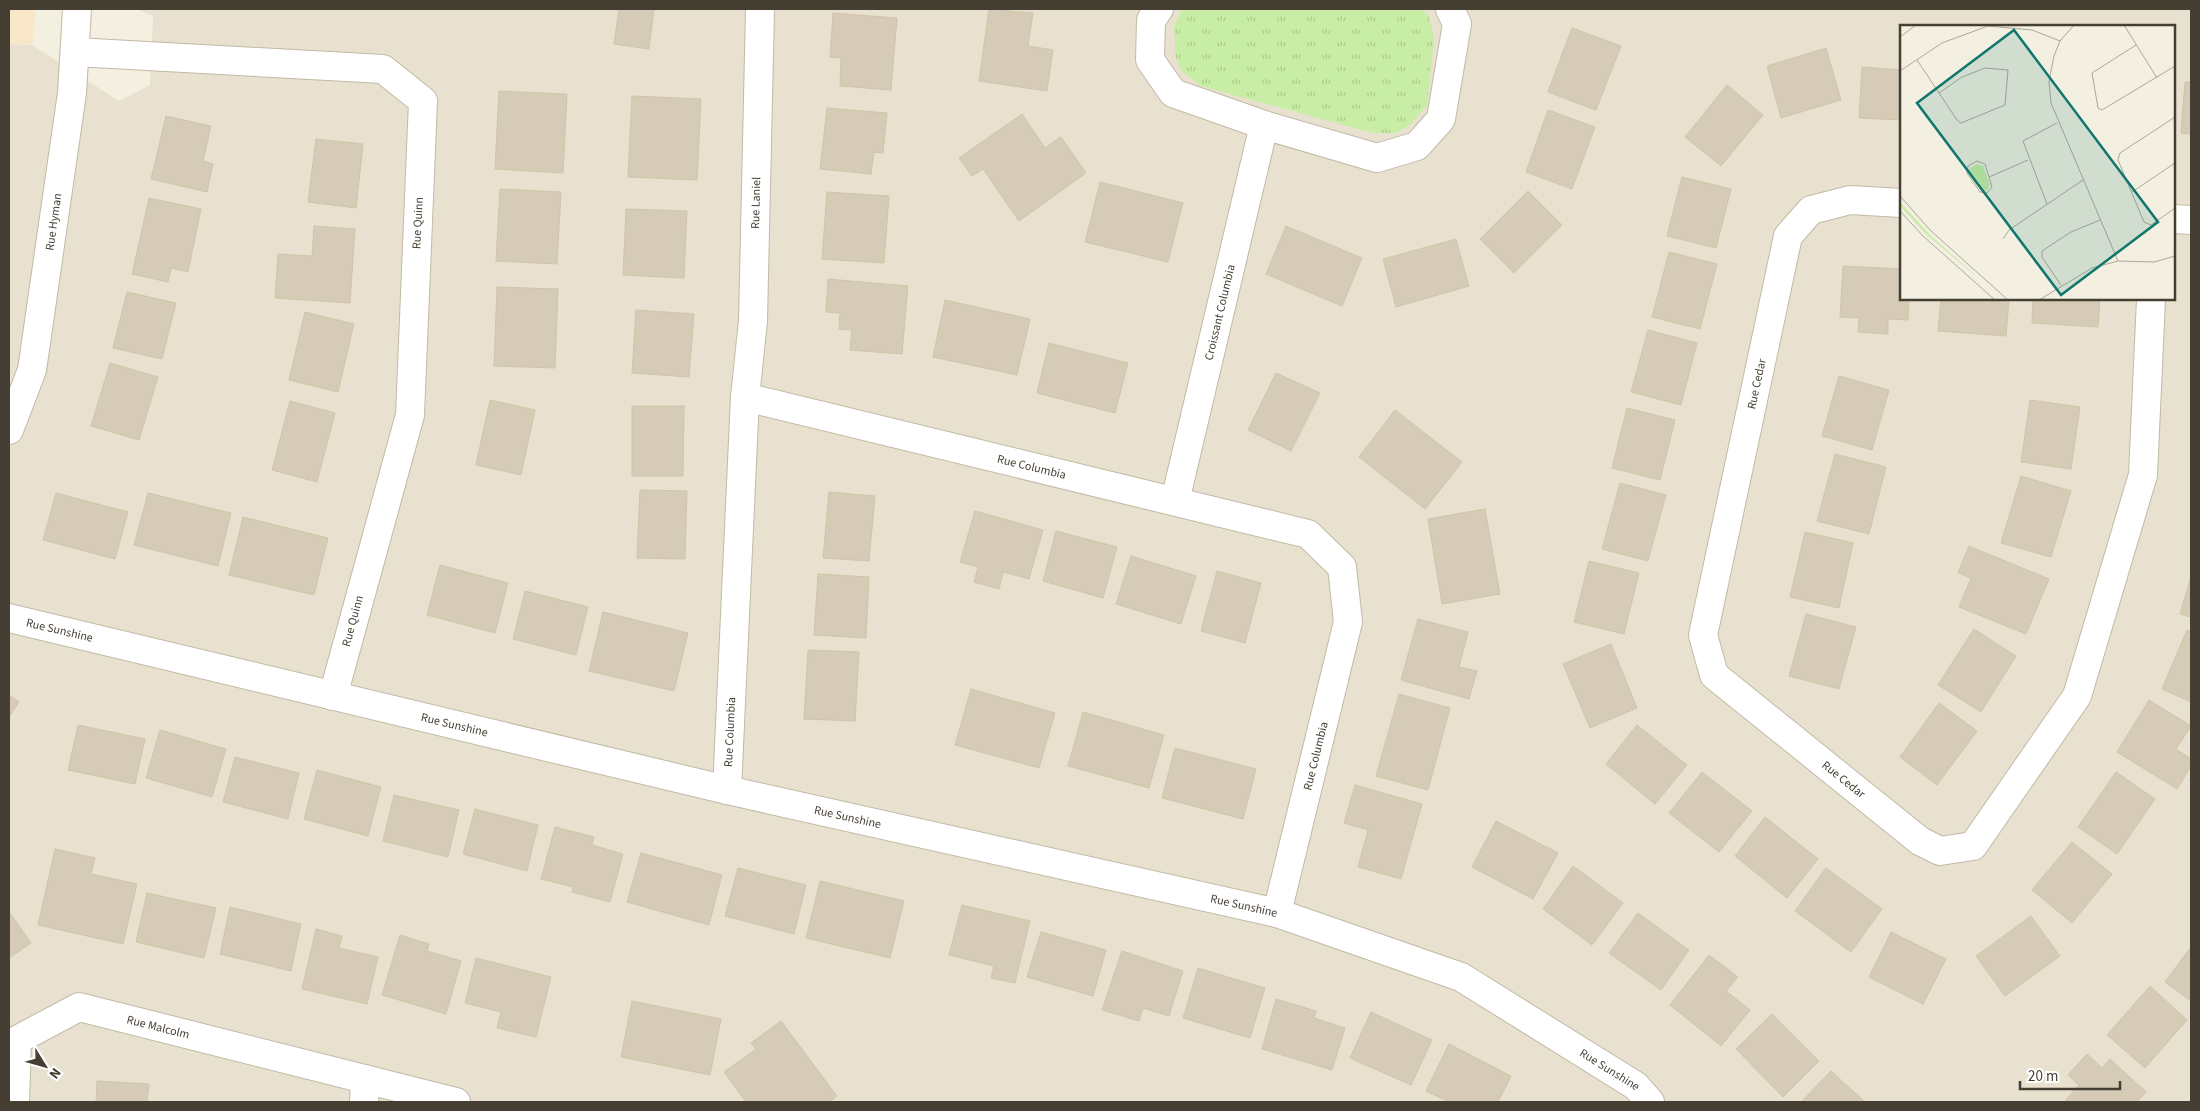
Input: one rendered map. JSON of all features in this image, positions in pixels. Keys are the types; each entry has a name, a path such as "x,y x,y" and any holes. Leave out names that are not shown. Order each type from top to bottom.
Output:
{"street":[{"name":"Rue Hyman","path":"9,430 32,370 72,94 77,9"},
{"name":"Rue Laniel","path":"746,397 753,321 760,9"},
{"path":"1159,9 1151,20 1150,60 1173,93 1264,125 1377,158 1416,146 1441,119 1457,24 1450,9"},
{"name":"Rue Quinn","path":"75,52 383,69 424,101 410,415 333,696"},
{"name":"Croissant Columbia","path":"1175,501 1264,125"},
{"name":"Rue Cedar","path":"1900,203 1850,200 1811,210 1788,236 1703,636 1714,675 1920,841 1940,851 1973,846 2077,696 2143,476 2151,300"},
{"path":"2175,219 2191,220"},
{"name":"Rue Columbia","path":"727,790 746,397 1308,534 1342,567 1348,622 1277,913"},
{"name":"Rue Sunshine","path":"9,618 727,790 1277,913 1461,977 1636,1086 1650,1102"},
{"name":"Rue Malcolm","path":"15,1102 17,1040 79,1006 365,1091 456,1102"}],"shaded area":[{"path":"9,9 36,9 32,45 9,44"},
{"path":"137,9 2191,9 2191,1102 9,1102 9,44 32,45 119,101 150,85 153,16"}],"green space":[{"path":"1182,9 1420,9 1429,16 1434,38 1427,105 1411,124 1396,133 1373,133 1201,86 1181,70 1176,59 1174,26"}],"building":[{"path":"619,9 654,9 649,49 614,44"},
{"path":"989,9 1033,13 1028,46 1053,50 1047,91 979,81"},
{"path":"833,13 897,18 891,90 840,86 841,58 830,57"},
{"path":"1572,28 1621,46 1596,110 1548,92"},
{"path":"1826,48 1841,100 1781,118 1767,66"},
{"path":"1862,67 1900,70 1900,120 1859,118"},
{"path":"2185,82 2191,82 2191,134 2181,133"},
{"path":"1727,85 1763,115 1721,166 1685,137"},
{"path":"499,91 567,94 563,173 495,169"},
{"path":"632,96 701,99 697,180 628,177"},
{"path":"827,108 887,113 883,153 874,152 871,174 820,169"},
{"path":"1548,110 1595,127 1572,189 1526,172"},
{"path":"1022,114 1045,148 1061,137 1086,173 1019,221 983,169 972,176 959,158"},
{"path":"166,116 211,126 203,161 213,164 207,192 151,179"},
{"path":"316,139 363,144 356,208 308,202"},
{"path":"1682,177 1731,189 1716,248 1667,236"},
{"path":"1100,182 1183,203 1168,262 1085,242"},
{"path":"500,189 561,192 557,264 496,261"},
{"path":"1528,191 1562,225 1514,273 1480,239"},
{"path":"827,192 889,196 884,263 822,259"},
{"path":"149,198 201,209 188,272 171,268 168,282 132,274"},
{"path":"626,209 687,211 684,278 623,275"},
{"path":"314,226 355,229 350,303 275,298 278,254 312,256"},
{"path":"1286,226 1362,258 1342,306 1266,274"},
{"path":"1456,239 1469,286 1396,307 1383,259"},
{"path":"1669,252 1717,264 1700,329 1652,317"},
{"path":"1843,266 1900,269 1900,300 1909,300 1908,320 1888,319 1888,334 1858,332 1859,318 1840,317"},
{"path":"828,279 908,286 902,354 850,350 852,330 839,329 840,313 826,312"},
{"path":"497,287 558,289 555,368 494,366"},
{"path":"127,292 176,303 162,359 113,348"},
{"path":"945,300 1030,319 1017,375 933,357"},
{"path":"1941,300 2009,300 2006,336 1938,331"},
{"path":"2033,300 2100,300 2098,327 2032,323"},
{"path":"636,310 694,314 689,377 632,373"},
{"path":"305,312 354,324 338,392 289,380"},
{"path":"1648,330 1697,343 1681,405 1631,392"},
{"path":"1049,343 1128,363 1115,413 1037,393"},
{"path":"110,363 158,377 139,440 91,426"},
{"path":"1276,373 1320,393 1291,451 1248,430"},
{"path":"1839,376 1889,390 1872,450 1822,436"},
{"path":"490,400 535,410 521,475 476,465"},
{"path":"2030,400 2080,407 2071,469 2021,462"},
{"path":"290,401 335,413 317,482 272,470"},
{"path":"632,406 684,406 683,476 632,476"},
{"path":"1627,408 1675,420 1660,480 1612,468"},
{"path":"1395,410 1462,462 1425,509 1359,457"},
{"path":"1835,454 1886,467 1869,534 1817,521"},
{"path":"2021,476 2071,491 2051,557 2001,543"},
{"path":"1620,483 1666,495 1648,561 1602,549"},
{"path":"640,490 687,491 685,559 637,558"},
{"path":"829,492 875,496 869,561 823,558"},
{"path":"56,493 128,512 115,559 43,540"},
{"path":"148,493 231,513 218,566 134,545"},
{"path":"1485,509 1500,594 1442,604 1428,519"},
{"path":"975,511 1043,530 1029,579 1003,572 999,589 974,582 978,567 960,562"},
{"path":"243,517 328,538 314,595 229,575"},
{"path":"1056,531 1117,547 1103,598 1043,581"},
{"path":"1805,532 1853,543 1839,608 1790,597"},
{"path":"1969,546 2049,579 2026,634 1959,607 1971,578 1958,573"},
{"path":"1131,556 1196,576 1181,624 1116,604"},
{"path":"1589,561 1639,573 1624,634 1574,622"},
{"path":"440,565 508,583 495,633 427,615"},
{"path":"1217,571 1261,583 1245,643 1201,631"},
{"path":"818,574 869,577 866,638 814,635"},
{"path":"2191,577 2191,617 2180,614"},
{"path":"525,591 588,607 576,655 513,639"},
{"path":"603,612 688,633 674,691 589,671"},
{"path":"1806,614 1856,627 1839,689 1789,676"},
{"path":"1418,619 1468,632 1459,667 1477,671 1469,699 1401,680"},
{"path":"1974,629 2016,656 1981,712 1938,685"},
{"path":"2187,630 2191,632 2191,702 2162,689"},
{"path":"1611,644 1637,708 1590,728 1563,664"},
{"path":"808,650 859,652 855,721 804,719"},
{"path":"971,689 1055,713 1039,768 955,745"},
{"path":"1399,694 1450,708 1428,790 1376,776"},
{"path":"9,695 19,702 9,717"},
{"path":"2149,700 2191,726 2176,749 2191,759 2191,766 2177,789 2117,752"},
{"path":"1939,703 1977,731 1937,785 1900,757"},
{"path":"1083,712 1164,735 1149,788 1068,766"},
{"path":"78,725 145,739 135,784 68,770"},
{"path":"1637,725 1687,765 1655,804 1606,764"},
{"path":"160,730 226,749 212,797 146,778"},
{"path":"1175,748 1256,769 1243,819 1162,798"},
{"path":"235,757 299,773 288,819 223,802"},
{"path":"317,770 381,787 368,836 304,819"},
{"path":"1702,772 1752,811 1719,852 1669,813"},
{"path":"2116,772 2155,799 2117,854 2078,827"},
{"path":"1355,785 1422,804 1401,879 1358,867 1368,830 1344,823"},
{"path":"394,795 459,810 448,857 383,841"},
{"path":"475,809 538,825 527,871 463,854"},
{"path":"1765,817 1818,859 1787,898 1735,856"},
{"path":"1496,821 1558,853 1533,899 1472,867"},
{"path":"555,827 594,837 592,845 623,854 610,902 572,892 573,887 541,879"},
{"path":"2072,842 2112,874 2072,923 2032,890"},
{"path":"55,849 95,858 91,874 137,884 123,944 38,925"},
{"path":"641,853 722,875 709,925 627,902"},
{"path":"1573,866 1623,903 1592,945 1543,909"},
{"path":"738,868 806,885 794,934 725,916"},
{"path":"1826,868 1882,909 1851,952 1795,911"},
{"path":"820,881 904,901 890,958 806,938"},
{"path":"147,893 216,908 204,958 136,942"},
{"path":"962,905 1030,921 1015,983 991,978 994,966 949,955"},
{"path":"230,907 301,924 291,971 220,954"},
{"path":"9,912 31,943 9,958"},
{"path":"1638,913 1689,950 1661,990 1609,953"},
{"path":"2031,916 2060,956 2005,996 1976,956"},
{"path":"316,929 342,936 339,948 378,957 367,1004 302,989"},
{"path":"1041,932 1106,950 1093,996 1027,977"},
{"path":"1891,932 1946,959 1923,1004 1869,977"},
{"path":"400,935 429,944 427,951 461,961 446,1014 382,995"},
{"path":"2191,947 2191,1001 2165,982"},
{"path":"1122,951 1183,971 1169,1016 1143,1008 1139,1021 1102,1010"},
{"path":"1709,955 1738,977 1726,991 1750,1010 1721,1046 1670,1005"},
{"path":"476,958 551,977 536,1037 497,1028 501,1012 465,1003"},
{"path":"1198,968 1265,988 1250,1038 1183,1018"},
{"path":"2150,986 2187,1020 2145,1068 2107,1035"},
{"path":"1276,999 1316,1011 1314,1018 1345,1028 1332,1070 1262,1049"},
{"path":"632,1001 721,1019 710,1075 621,1057"},
{"path":"1371,1012 1432,1040 1411,1085 1350,1058"},
{"path":"1772,1014 1819,1061 1783,1097 1736,1049"},
{"path":"781,1021 837,1096 829,1102 746,1102 724,1072 756,1049 751,1043"},
{"path":"1449,1044 1511,1076 1498,1102 1449,1102 1426,1091"},
{"path":"2087,1054 2102,1068 2110,1059 2146,1092 2137,1102 2064,1102 2079,1085 2068,1075"},
{"path":"1831,1071 1865,1102 1801,1102"},
{"path":"97,1081 149,1084 147,1102 96,1102"}]}
